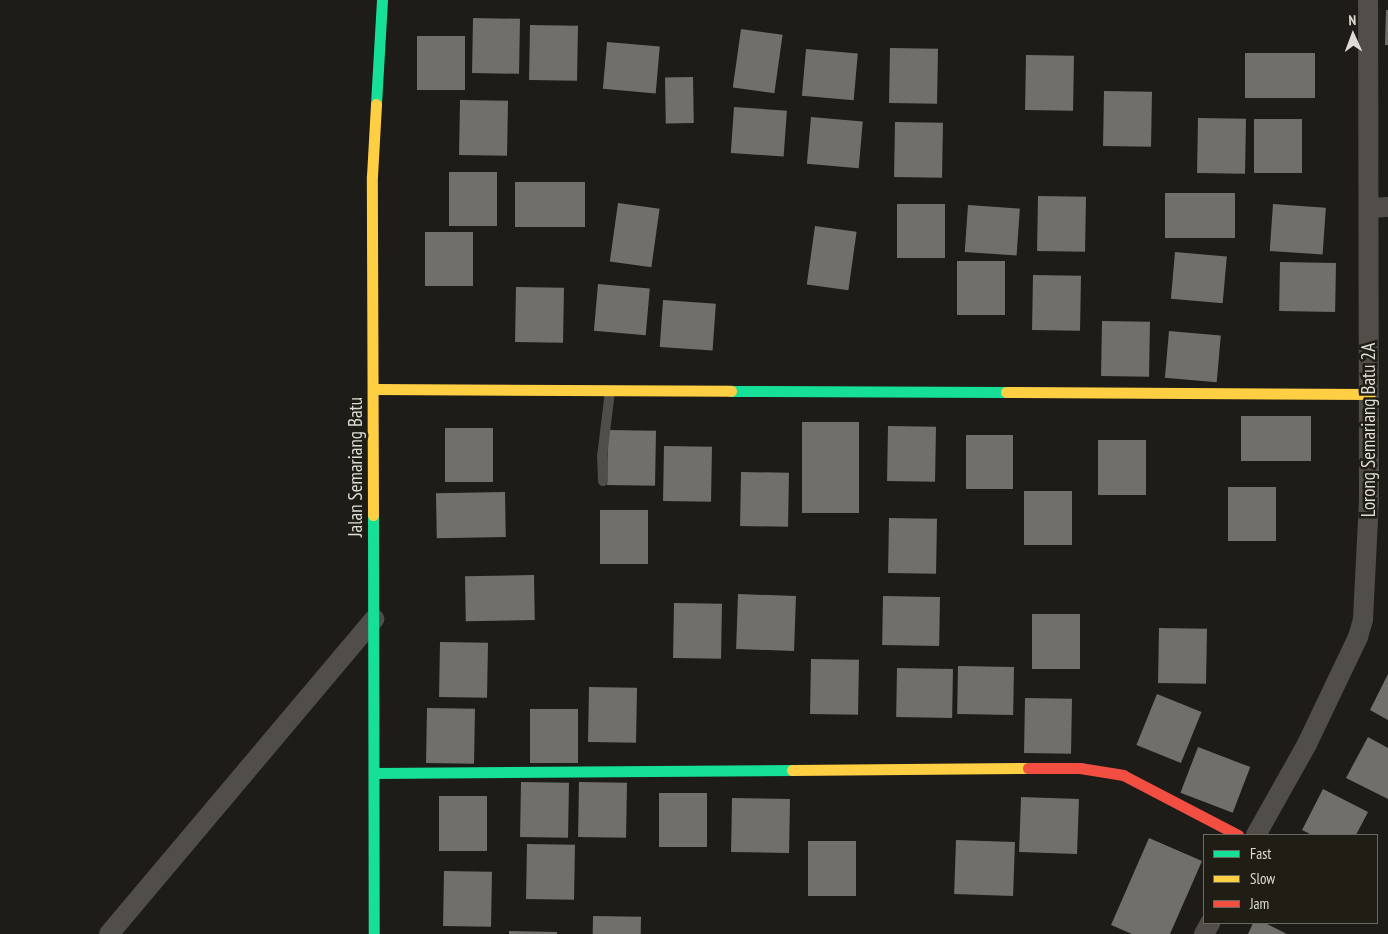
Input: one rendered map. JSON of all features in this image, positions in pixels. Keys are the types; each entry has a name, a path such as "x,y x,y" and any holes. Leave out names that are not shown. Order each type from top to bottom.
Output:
{"street":[{"name":"Jalan Semariang Batu","path":"374,934 372,176 382,0"},
{"name":"Lorong Semariang Batu 2A","path":"1257,834 1307,744 1358,637 1363,618 1369,500 1370,394 1379,207 1368,0"},
{"path":"374,389 1063,390 1370,394"},
{"path":"109,934 374,619"},
{"path":"374,773 1080,768 1123,775 1236,834"}],"lane":[{"path":"603,481 602,457 610,390"}],"building":[{"path":"1386,10 1388,10 1388,45 1385,45"},
{"path":"473,18 520,19 519,74 472,73"},
{"path":"530,25 578,26 577,81 529,80"},
{"path":"741,29 783,35 774,93 733,87"},
{"path":"417,36 465,36 465,90 417,90"},
{"path":"607,42 660,47 656,93 603,89"},
{"path":"890,48 938,49 937,104 889,103"},
{"path":"806,49 858,54 854,100 802,96"},
{"path":"1245,53 1315,53 1315,98 1245,98"},
{"path":"1026,55 1074,56 1073,111 1025,110"},
{"path":"665,77 693,77 694,123 666,123"},
{"path":"1104,91 1152,92 1151,147 1103,146"},
{"path":"460,100 508,101 507,156 459,155"},
{"path":"734,107 787,111 784,157 731,153"},
{"path":"811,117 863,122 859,168 807,164"},
{"path":"1198,118 1246,119 1245,174 1197,173"},
{"path":"1254,119 1302,119 1302,173 1254,173"},
{"path":"895,122 943,123 942,178 894,177"},
{"path":"449,172 497,172 497,226 449,226"},
{"path":"515,182 585,182 585,227 515,227"},
{"path":"1165,193 1235,193 1235,238 1165,238"},
{"path":"1038,196 1086,197 1085,252 1037,251"},
{"path":"618,203 660,209 651,267 610,261"},
{"path":"897,204 945,204 945,258 897,258"},
{"path":"1273,204 1326,208 1323,255 1270,251"},
{"path":"968,205 1020,209 1017,256 965,252"},
{"path":"815,226 857,232 848,290 807,284"},
{"path":"425,232 473,232 473,286 425,286"},
{"path":"1175,252 1227,257 1223,303 1171,299"},
{"path":"957,261 1005,261 1005,315 957,315"},
{"path":"1280,262 1336,263 1335,312 1279,311"},
{"path":"1033,275 1081,276 1080,331 1032,330"},
{"path":"598,284 650,289 646,335 594,331"},
{"path":"516,287 564,288 563,343 515,342"},
{"path":"663,300 716,304 713,351 660,347"},
{"path":"1102,321 1150,322 1149,377 1101,376"},
{"path":"1169,331 1221,336 1217,382 1165,378"},
{"path":"1241,416 1311,416 1311,461 1241,461"},
{"path":"802,422 859,422 859,513 802,513"},
{"path":"888,426 936,427 935,482 887,481"},
{"path":"445,428 493,428 493,482 445,482"},
{"path":"608,430 656,431 655,486 607,485"},
{"path":"966,435 1013,435 1013,489 966,489"},
{"path":"1098,440 1146,440 1146,495 1098,495"},
{"path":"664,446 712,447 711,502 663,501"},
{"path":"741,472 789,473 788,527 740,526"},
{"path":"1228,487 1276,487 1276,541 1228,541"},
{"path":"1024,491 1072,491 1072,545 1024,545"},
{"path":"505,492 506,537 437,538 436,493"},
{"path":"600,510 648,510 648,564 600,564"},
{"path":"889,518 937,519 936,574 888,573"},
{"path":"534,575 535,620 466,621 465,576"},
{"path":"738,594 796,596 794,651 736,649"},
{"path":"883,596 940,597 939,646 882,645"},
{"path":"674,603 722,604 721,659 673,658"},
{"path":"1032,614 1080,614 1080,669 1032,669"},
{"path":"1159,628 1207,629 1206,684 1158,683"},
{"path":"440,642 488,643 487,698 439,697"},
{"path":"811,659 859,660 858,715 810,714"},
{"path":"958,666 1014,667 1013,715 957,714"},
{"path":"897,668 953,669 952,718 896,717"},
{"path":"1388,674 1388,720 1370,710"},
{"path":"589,687 637,688 636,743 588,742"},
{"path":"1157,694 1202,712 1181,763 1136,745"},
{"path":"1025,698 1072,699 1071,754 1024,753"},
{"path":"427,708 475,709 474,764 426,763"},
{"path":"530,709 578,709 578,763 530,763"},
{"path":"1368,737 1388,748 1388,799 1346,778"},
{"path":"1198,747 1250,767 1233,813 1180,793"},
{"path":"521,782 569,783 568,838 520,837"},
{"path":"579,782 627,783 626,838 578,837"},
{"path":"1323,789 1368,812 1357,834 1310,834 1302,830"},
{"path":"659,793 707,793 707,847 659,847"},
{"path":"439,796 487,796 487,851 439,851"},
{"path":"1021,797 1079,799 1077,854 1019,852"},
{"path":"732,798 790,799 789,853 731,852"},
{"path":"1149,838 1202,861 1170,934 1132,934 1111,925"},
{"path":"956,840 1015,842 1013,896 954,894"},
{"path":"808,841 856,841 856,896 808,896"},
{"path":"527,844 575,845 574,900 526,899"},
{"path":"444,871 492,872 491,927 443,926"},
{"path":"593,916 641,917 641,934 593,934"},
{"path":"1253,924 1267,924 1287,934 1248,934"},
{"path":"509,931 557,932 557,934 509,934"}],"traffic: fast":[{"path":"376,104 382,0"},
{"path":"731,391 1006,392"},
{"path":"373,515 374,934"},
{"path":"374,773 792,770"}],"traffic: slow":[{"path":"373,515 372,176 376,104"},
{"path":"374,389 731,391"},
{"path":"1006,392 1370,394"},
{"path":"792,770 1028,768"}],"traffic: jam":[{"path":"1028,768 1080,768 1123,775 1236,834"}]}
